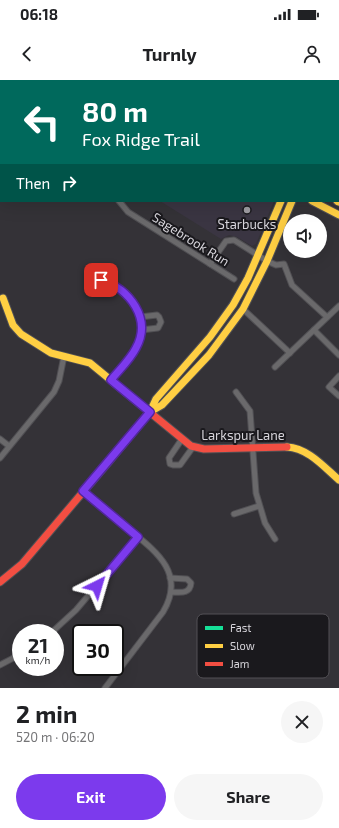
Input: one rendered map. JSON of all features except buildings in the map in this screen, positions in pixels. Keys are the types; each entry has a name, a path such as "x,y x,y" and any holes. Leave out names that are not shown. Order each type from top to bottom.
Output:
{"street":[{"name":"Sagebrook Run","path":"120,202 128,212 234,279"},
{"path":"0,582 22,564 150,412 156,399 223,320 263,258 281,202"},
{"path":"150,412 162,405 209,355 242,309 263,258 291,202"},
{"path":"314,202 339,215"},
{"path":"210,264 223,244 230,239 234,240 276,265 284,264 292,285 327,317"},
{"path":"92,279 107,282 126,294 134,302 140,317 141,336 136,349 111,380"},
{"name":"Larkspur Lane","path":"3,298 13,325 18,332 44,350 90,363 193,447 204,449 286,446 300,449 339,480"},
{"path":"275,367 339,306"},
{"path":"242,309 290,353"},
{"path":"140,317 157,315 161,322 158,328 141,330"},
{"path":"314,330 339,355"},
{"path":"0,458 54,392 59,382 64,356"},
{"path":"339,376 329,387 339,396"},
{"path":"236,392 250,412 254,478 259,506 265,523 275,539"},
{"path":"0,439 9,446"},
{"path":"182,439 169,458 170,464 180,465 193,447"},
{"path":"83,491 161,558 168,569 170,578 171,592 168,604 105,688"},
{"path":"234,514 259,506"},
{"path":"61,624 76,610 138,537"},
{"path":"170,578 187,579 191,583 186,592 171,592"},
{"path":"0,665 12,659"}],"shaded area":[{"path":"162,202 274,202 256,244 252,246 237,237 229,235 221,239"}],"traffic: slow":[{"path":"111,459 150,412 156,399 210,337 233,305 248,278 281,202"},
{"path":"150,412 162,405 209,355 243,309 267,261 292,202"},
{"path":"314,202 339,215"},
{"path":"3,298 13,325 21,334 51,353 90,363 141,405"},
{"path":"287,447 295,448 309,454 339,480"}],"traffic: jam":[{"path":"141,405 191,446 204,449 287,447"},
{"path":"0,582 22,564 111,459"}],"place":[{"name":"Starbucks","path":"247,210"}],"route":[{"path":"97,586 138,537 83,491 150,412 111,380 136,349 141,336 141,321 140,314 134,302 126,294 111,284 101,280"}]}
